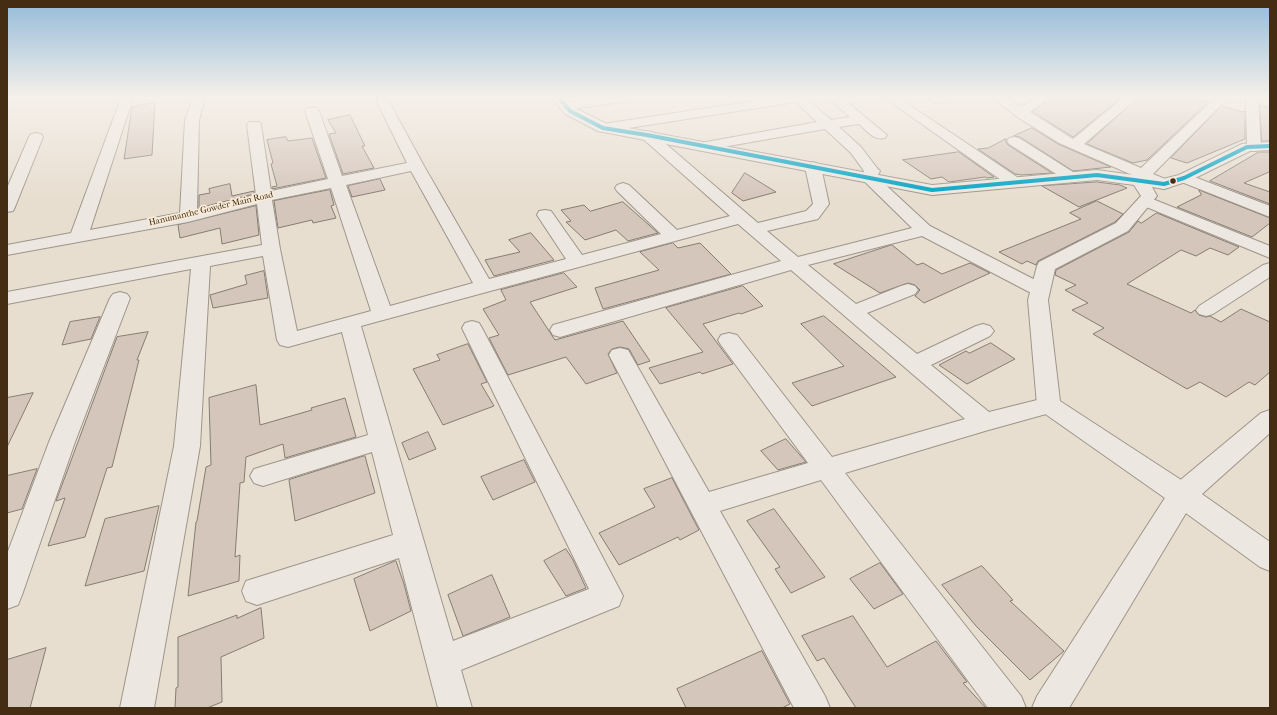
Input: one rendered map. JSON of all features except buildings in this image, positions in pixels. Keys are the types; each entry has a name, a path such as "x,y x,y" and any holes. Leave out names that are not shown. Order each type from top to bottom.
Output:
{"street":[{"path":"78,238 115,131"},
{"path":"188,217 192,131"},
{"path":"255,131 272,248 288,340 484,286 674,237 812,215 821,204 813,167"},
{"path":"319,131 383,315"},
{"path":"398,131 416,166 484,286"},
{"path":"624,131 932,190 1097,175 1142,178 1189,131"},
{"path":"706,146 787,131"},
{"path":"836,131 856,150 872,171 869,178"},
{"path":"876,131 880,135"},
{"path":"940,131 1014,182"},
{"path":"1050,131 1064,140 1142,178 1164,184 1184,178 1247,147 1270,146"},
{"path":"1074,145 1090,131"},
{"path":"1253,131 1254,147"},
{"path":"647,135 748,224 985,422"},
{"path":"7,207 36,137"},
{"path":"1014,141 1071,177"},
{"name":"Hanumanthe Gowder Main Road","path":"7,250 188,217 265,197 416,166"},
{"path":"869,178 924,230 1040,290"},
{"path":"1049,405 1038,300 1046,266 1122,227 1149,196 1142,178"},
{"path":"1184,178 1270,212"},
{"path":"623,188 674,237"},
{"path":"1145,200 1270,253"},
{"path":"545,215 578,262"},
{"path":"560,330 794,263 924,230"},
{"path":"7,298 272,248"},
{"path":"137,708 187,446 201,262"},
{"path":"1206,310 1270,269"},
{"path":"853,312 908,290"},
{"path":"10,579 62,442 120,298"},
{"path":"350,324 455,708"},
{"path":"442,661 608,596 472,328"},
{"path":"915,364 983,331"},
{"path":"729,340 1009,708"},
{"path":"620,355 813,708"},
{"path":"702,505 825,468 1049,405 1182,495 1270,558"},
{"path":"1049,708 1182,495 1270,419"},
{"path":"263,476 382,440"},
{"path":"257,591 410,542"}],"transit line":[{"path":"624,131 932,190 1097,175 1164,184 1184,178 1247,147 1270,146"}]}
